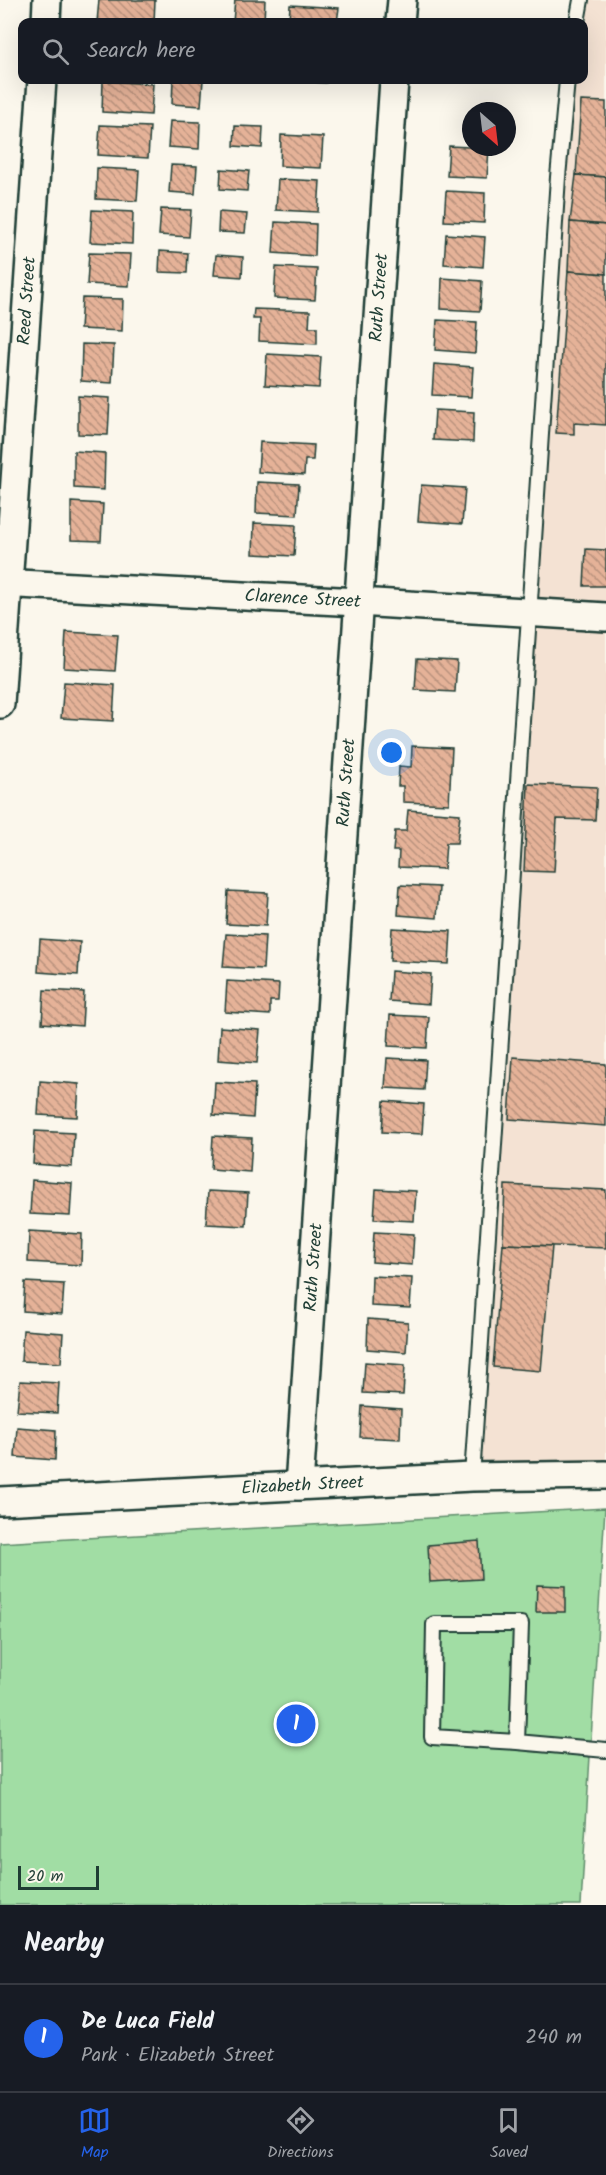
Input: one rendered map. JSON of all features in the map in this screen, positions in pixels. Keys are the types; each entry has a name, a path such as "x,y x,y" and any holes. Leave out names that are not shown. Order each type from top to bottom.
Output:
{"street":[{"path":"46,18 48,0"},
{"path":"400,18 402,0"},
{"name":"Reed Street","path":"0,704 4,583 42,84"},
{"name":"Ruth Street","path":"299,1486 394,84"},
{"name":"Clarence Street","path":"4,583 606,617"},
{"name":"Elizabeth Street","path":"0,1501 472,1477 606,1474"}],"lane":[{"path":"578,18 581,0"},
{"path":"472,1477 558,177 567,84"},
{"path":"517,1742 521,1624 434,1624 432,1737 606,1750"}],"shaded area":[{"path":"581,0 606,0 606,1475 472,1477 567,84 588,84 588,18 583,18"}],"green space":[{"path":"605,1508 581,1905 0,1905 0,1543"}],"building":[{"path":"99,0 155,0 154,18 97,18"},
{"path":"235,0 265,0 264,18 233,18"},
{"path":"290,5 339,8 338,18 289,18"},
{"path":"103,84 153,84 151,115 102,112"},
{"path":"173,84 203,84 201,106 172,104"},
{"path":"581,101 606,102 606,177 576,175"},
{"path":"170,121 200,122 199,149 168,147"},
{"path":"100,125 150,127 148,158 98,155"},
{"path":"235,126 263,127 262,148 234,146"},
{"path":"281,135 323,137 321,168 280,166"},
{"path":"449,146 462,147 462,156 488,156 487,178 447,176"},
{"path":"171,165 197,166 195,194 169,192"},
{"path":"97,168 139,170 137,201 96,199"},
{"path":"221,169 249,171 247,191 220,189"},
{"path":"576,175 606,177 606,225 570,222"},
{"path":"278,179 320,181 318,212 276,210"},
{"path":"446,191 485,193 484,223 444,221"},
{"path":"161,209 191,210 189,237 159,235"},
{"path":"92,210 133,212 132,244 90,242"},
{"path":"219,212 247,214 245,233 218,232"},
{"path":"275,222 316,224 315,256 273,253"},
{"path":"570,222 606,225 606,274 568,271"},
{"path":"446,234 485,237 483,267 444,264"},
{"path":"160,251 188,253 187,273 159,272"},
{"path":"89,253 131,254 129,286 87,284"},
{"path":"216,255 243,257 242,277 214,275"},
{"path":"276,267 317,269 315,300 274,298"},
{"path":"568,271 606,274 606,425 574,423 574,434 556,433"},
{"path":"442,278 482,281 480,311 441,309"},
{"path":"82,298 123,299 122,331 80,329"},
{"path":"254,309 310,311 309,327 317,327 317,344 259,341 260,319 253,319"},
{"path":"437,320 477,322 475,353 435,350"},
{"path":"82,344 114,345 112,383 81,381"},
{"path":"267,354 321,357 319,388 265,385"},
{"path":"434,364 473,367 471,397 432,395"},
{"path":"78,396 110,398 108,435 78,434"},
{"path":"435,410 474,412 473,442 433,440"},
{"path":"260,442 314,445 313,460 305,460 304,475 258,472"},
{"path":"74,451 105,453 104,490 74,488"},
{"path":"257,482 299,484 297,515 256,513"},
{"path":"421,485 465,488 462,524 418,521"},
{"path":"71,502 103,504 101,541 71,540"},
{"path":"254,523 296,525 294,556 253,554"},
{"path":"586,549 606,550 606,586 584,586"},
{"path":"66,632 118,635 115,671 64,668"},
{"path":"417,659 457,661 455,692 415,690"},
{"path":"64,682 115,685 113,721 61,718"},
{"path":"412,746 452,748 449,804 403,802 403,786 398,786 399,766 411,767"},
{"path":"528,784 597,787 595,820 557,819 554,872 524,871"},
{"path":"408,810 460,814 457,843 446,843 444,869 398,867 399,851 393,851 395,831 406,831"},
{"path":"400,885 439,887 437,918 398,915"},
{"path":"228,891 268,893 266,926 226,924"},
{"path":"392,928 451,931 449,964 390,961"},
{"path":"226,934 265,936 263,969 223,967"},
{"path":"40,939 80,942 78,975 38,972"},
{"path":"391,971 431,974 429,1004 389,1001"},
{"path":"227,981 279,984 278,1001 270,1001 270,1015 225,1012"},
{"path":"44,990 84,992 82,1026 42,1023"},
{"path":"390,1015 429,1017 427,1048 388,1046"},
{"path":"220,1027 260,1030 257,1063 218,1060"},
{"path":"513,1057 606,1064 606,1126 509,1119"},
{"path":"387,1058 426,1060 424,1090 385,1088"},
{"path":"40,1081 79,1084 77,1117 38,1115"},
{"path":"215,1082 255,1084 253,1118 213,1115"},
{"path":"384,1101 424,1104 422,1134 382,1132"},
{"path":"35,1131 74,1133 72,1167 33,1164"},
{"path":"213,1136 252,1138 250,1172 211,1169"},
{"path":"32,1180 72,1183 70,1216 30,1214"},
{"path":"505,1185 606,1190 606,1248 503,1244"},
{"path":"376,1189 416,1191 414,1221 374,1219"},
{"path":"208,1191 248,1193 246,1226 206,1224"},
{"path":"29,1231 82,1234 81,1265 28,1262"},
{"path":"374,1232 414,1234 412,1265 372,1262"},
{"path":"503,1244 552,1246 541,1371 493,1367"},
{"path":"372,1276 412,1278 410,1308 371,1306"},
{"path":"25,1282 64,1284 62,1314 23,1311"},
{"path":"368,1319 408,1322 406,1352 367,1349"},
{"path":"23,1330 63,1333 61,1363 21,1361"},
{"path":"365,1362 405,1365 403,1395 363,1393"},
{"path":"20,1381 59,1383 57,1413 17,1411"},
{"path":"362,1406 401,1409 400,1439 360,1437"},
{"path":"17,1427 56,1430 55,1460 15,1457"},
{"path":"479,1541 481,1579 430,1582 428,1545"},
{"path":"537,1585 565,1586 565,1612 536,1612"}],"place":[{"name":"De Luca Field","path":"296,1724"}]}
